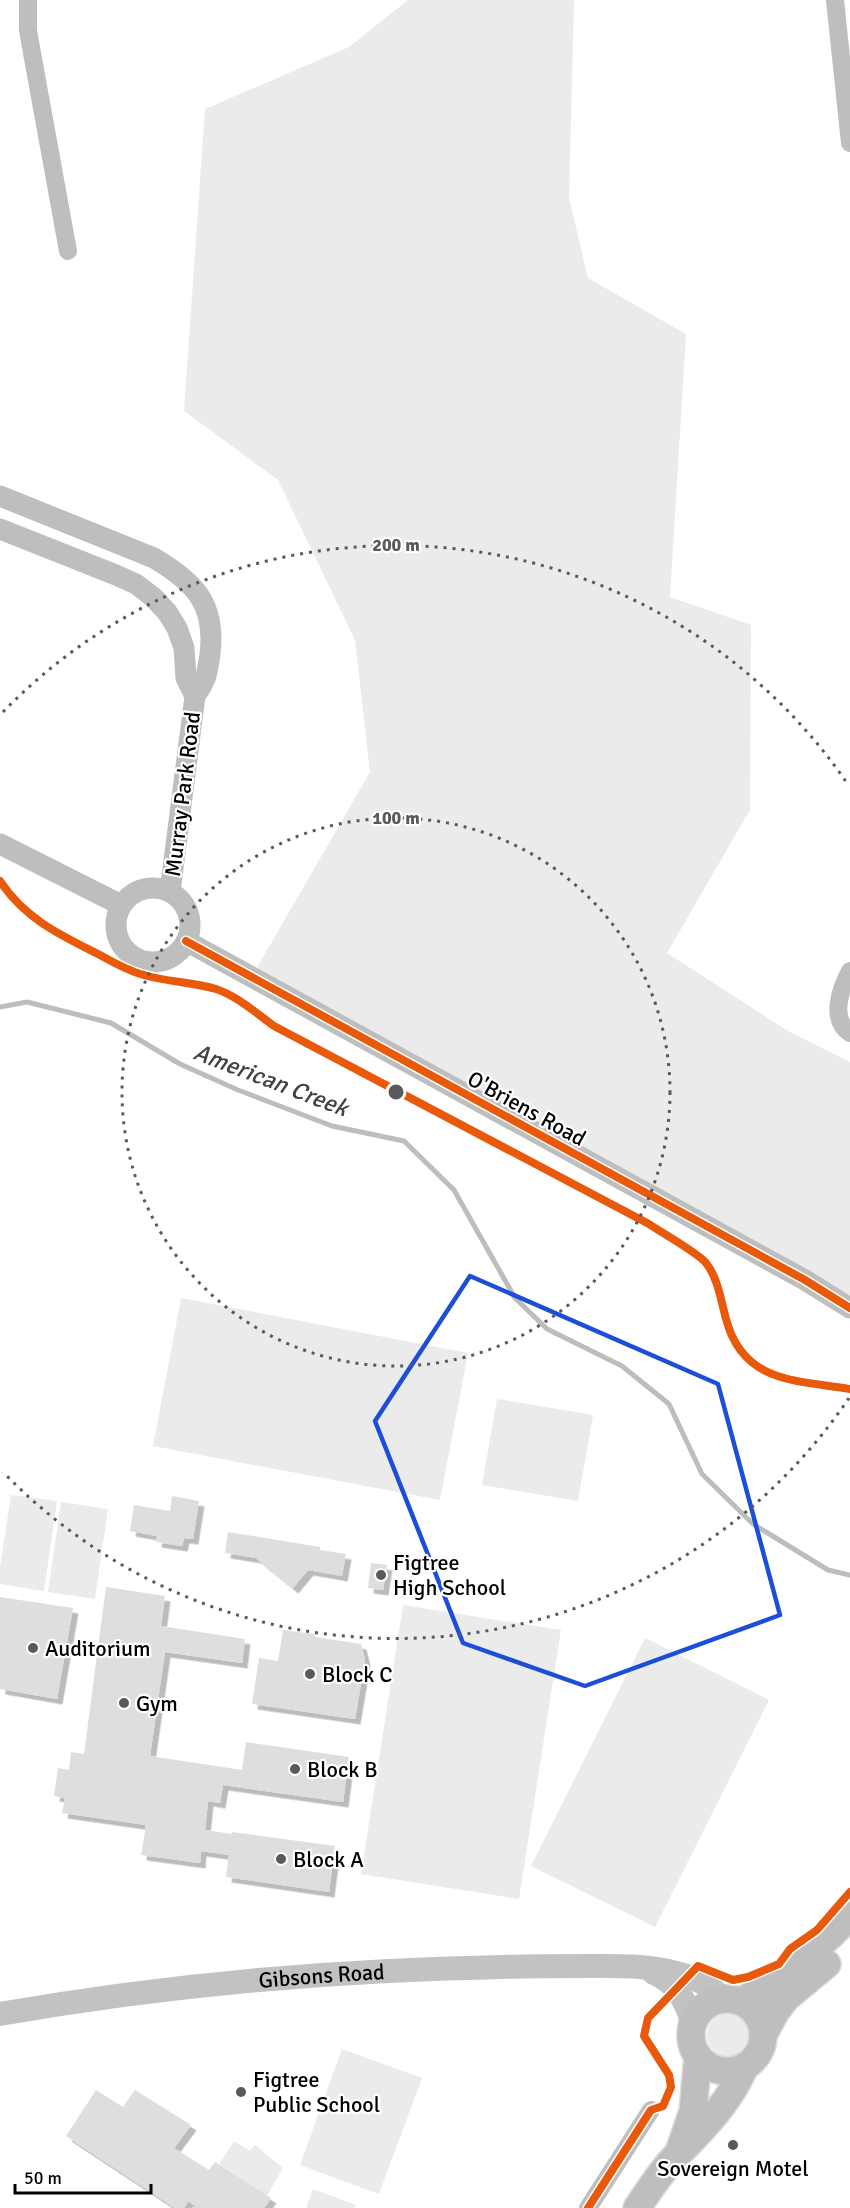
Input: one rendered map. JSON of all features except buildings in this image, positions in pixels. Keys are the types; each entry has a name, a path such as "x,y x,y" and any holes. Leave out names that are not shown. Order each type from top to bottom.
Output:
{"main road":[{"path":"745,2066 723,2071 703,2062 698,2056 691,2036 693,2023 704,2007 731,2001 800,1963 825,1942 850,1916"},
{"path":"763,2035 786,1998 831,1960 850,1939"},
{"name":"Gibsons Road","path":"0,2014 108,1997 306,1976 435,1968 617,1966 644,1968 675,1972 692,1978 731,2001"},
{"name":"Gibsons Road","path":"644,1968 661,1976 675,1987 686,2001 693,2023"},
{"path":"637,2208 679,2153 717,2114 745,2066 757,2055 762,2046 763,2035 757,2015 753,2010 731,2001"},
{"path":"679,2153 693,2111 698,2056"}],"street":[{"path":"28,0 28,24 32,53 68,251"},
{"path":"835,0 850,143"},
{"name":"Murray Park Road","path":"0,496 154,558 177,572 202,598 208,612 211,644 206,680 195,696 170,892"},
{"name":"Murray Park Road","path":"0,529 116,575 136,584 153,597 167,612 177,628 184,648 186,678 195,696"},
{"path":"0,844 122,905"},
{"path":"160,889 170,892 184,905 189,914 190,932 186,941 175,954 164,960 151,961 139,958 128,951 117,930 117,917 122,905 139,891 160,889"},
{"name":"O'Briens Road","path":"186,941 805,1280 850,1308"},
{"path":"850,971 841,989 838,1012 846,1031 850,1033"},
{"path":"588,2208 651,2110"}],"highlighted area":[{"path":"470,1276 718,1384 780,1615 585,1686 463,1643 375,1421"}],"shaded area":[{"path":"408,0 574,0 569,198 588,278 686,334 670,597 751,625 750,810 667,953 788,1031 850,1062 850,1308 251,978 370,772 355,640 278,480 184,411 205,109 349,47"},
{"path":"181,1298 468,1353 440,1500 153,1446"},
{"path":"497,1399 593,1415 578,1501 482,1485"},
{"path":"11,1495 57,1501 44,1591 0,1584 0,1567"},
{"path":"61,1502 108,1509 95,1599 48,1592"},
{"path":"403,1605 561,1630 519,1899 361,1874"},
{"path":"645,1638 769,1700 655,1927 531,1866"},
{"path":"729,2013 744,2020 751,2035 744,2050 729,2057 714,2050 707,2035 714,2020"},
{"path":"342,2049 422,2078 379,2194 300,2165"},
{"path":"234,2141 250,2151 255,2145 283,2168 267,2196 219,2164"},
{"path":"313,2189 356,2205 355,2208 306,2208"}],"waterway":[{"name":"American Creek","path":"0,1007 27,1002 111,1023 180,1064 238,1090 332,1126 404,1141 454,1190 515,1298 547,1329 622,1366 669,1404 702,1474 753,1524 828,1570 850,1575"}],"cycle path":[{"path":"0,881 20,905 44,924 70,940 138,973 224,992 274,1026 649,1224 706,1263 716,1283 734,1340 745,1356 758,1367 791,1380 850,1389"},
{"path":"186,941 805,1280 850,1308"},
{"path":"588,2208 651,2110 663,2106 671,2087 669,2075 644,2036 648,2018 698,1966 733,1980 748,1977 779,1964 790,1949 817,1930 850,1892"}],"place":[{"name":"Figtree High School","path":"381,1575"},
{"name":"Auditorium","path":"33,1648"},
{"name":"Block C","path":"310,1674"},
{"name":"Gym","path":"124,1703"},
{"name":"Block B","path":"295,1769"},
{"name":"Block A","path":"281,1859"},
{"name":"Figtree Public School","path":"241,2092"},
{"name":"Sovereign Motel","path":"733,2145"}]}
